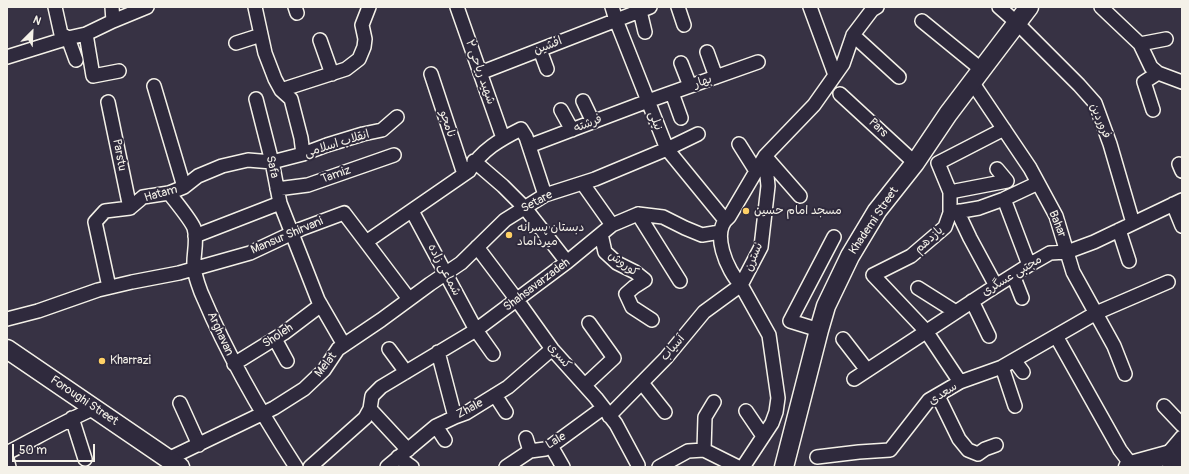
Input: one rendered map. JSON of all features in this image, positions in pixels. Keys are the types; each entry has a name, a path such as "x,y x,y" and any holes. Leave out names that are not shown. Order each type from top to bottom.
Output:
{"main road":[{"name":"Khademi Street","path":"791,462 800,407 819,330 826,306 850,256 877,211 916,163 948,114 1016,22 1029,7"},
{"name":"Foroughi Street","path":"7,349 95,408 170,464"},
{"path":"1131,466 1168,462 1182,451"}],"street":[{"path":"55,7 61,34 68,38 76,60"},
{"path":"112,7 113,21"},
{"path":"7,57 86,34 147,7"},
{"path":"255,7 265,53 275,79 281,90 290,99 304,154"},
{"path":"281,90 346,69 359,59 364,47 365,39 362,25 369,7"},
{"name":"شهید ریاحی ۲","path":"457,7 503,138"},
{"name":"نیلی","path":"612,7 666,149 725,220"},
{"path":"678,7 684,25"},
{"path":"810,7 834,76"},
{"name":"فروردین","path":"999,7 1016,22 1095,103 1110,144 1133,223"},
{"path":"1102,7 1140,44 1151,67 1158,73 1182,82"},
{"path":"744,467 772,423 776,412 778,398 769,335 741,285 736,280 722,252 720,232 725,220 729,217 765,156 814,105 844,64 852,35 873,8"},
{"path":"645,9 645,32"},
{"name":"افشین","path":"480,73 645,9"},
{"name":"Bahar","path":"922,20 977,76 1004,129 1030,168 1056,216 1073,272 1114,346 1125,374"},
{"path":"86,34 94,76 119,71"},
{"path":"236,43 261,35"},
{"path":"852,35 900,77"},
{"path":"1140,44 1166,39"},
{"path":"320,40 332,74"},
{"path":"540,50 547,69"},
{"path":"707,52 716,77"},
{"name":"بهار","path":"648,101 716,77 741,73 758,62"},
{"path":"681,63 690,86"},
{"path":"1153,110 1144,82 1158,73"},
{"name":"نامجو","path":"431,74 464,174"},
{"path":"154,86 184,187"},
{"path":"672,93 681,118"},
{"name":"Pars","path":"840,94 916,163"},
{"name":"Safa","path":"256,99 272,162 280,203 292,234"},
{"path":"582,101 593,122"},
{"name":"فرشته","path":"529,146 648,101"},
{"name":"Parstu","path":"108,102 130,208"},
{"path":"561,110 572,130"},
{"name":"انقلاب اسلامی","path":"272,162 304,154 326,145 363,134 382,130 397,117"},
{"path":"408,299 366,242 469,171 474,161 482,153 503,138 521,128 526,136 545,195"},
{"name":"یازدهم","path":"926,331 873,276 911,256 945,227 955,212 950,192 938,163 1004,129"},
{"path":"666,149 698,134"},
{"path":"739,144 756,171"},
{"name":"Setare","path":"445,273 461,263 505,220 545,195 583,184 666,149"},
{"name":"Tamiz","path":"277,189 308,185 394,155"},
{"path":"765,156 800,196"},
{"name":"نسترن","path":"741,285 761,247 768,186 765,156"},
{"name":"Hatam","path":"109,287 95,222 105,210 130,208 143,197 170,193 184,187 198,176 222,166 248,160 272,162"},
{"path":"474,161 503,186 524,208 567,262"},
{"path":"950,192 1007,181 997,169"},
{"path":"955,212 979,208 1004,199 1038,183"},
{"path":"583,184 612,226"},
{"name":"Arghavan","path":"170,193 194,227 196,242 194,269 203,298 234,364 262,413 296,467"},
{"path":"1004,199 1029,265"},
{"path":"1178,202 1182,226"},
{"name":"مجتبی عسگری","path":"854,378 972,301 1050,253 1067,252 1094,242 1178,202"},
{"path":"195,236 280,203"},
{"name":"شماعی زاده","path":"412,211 476,330 493,354"},
{"path":"955,212 961,219 996,286"},
{"name":"Mansur Shirvani","path":"7,319 38,311 109,287 179,273 250,253 344,213 366,242"},
{"path":"638,214 663,217 702,235 720,232"},
{"path":"638,214 680,281"},
{"name":"Shahsavarzadeh","path":"310,467 365,418 370,409 372,396 381,387 476,330 567,262 612,226 638,214"},
{"path":"1119,230 1129,261"},
{"path":"292,234 321,305 344,344"},
{"name":"کوروش","path":"601,234 605,252 617,263 635,272 644,280 634,286 626,294 632,307 652,320"},
{"path":"819,330 790,320 834,237"},
{"name":"کسری","path":"477,248 552,349 585,385 616,424 639,466"},
{"name":"Melat","path":"170,464 199,445 274,408 304,389 324,370 338,349 344,344 381,320 445,273"},
{"path":"1013,275 1022,298"},
{"name":"سعدی","path":"817,457 890,450 929,400 960,382 1002,367 1096,312 1168,282"},
{"name":"آسیاب","path":"606,412 642,382 666,358 704,312 741,285"},
{"path":"918,288 956,312"},
{"path":"972,301 989,336"},
{"name":"Sholeh","path":"234,364 275,339 321,305"},
{"path":"585,385 614,358 589,324"},
{"path":"926,331 960,382"},
{"path":"1056,336 1120,450 1131,466"},
{"path":"275,339 287,361"},
{"path":"843,339 867,370"},
{"path":"389,349 406,372"},
{"name":"Zhale","path":"387,467 436,426 466,413 508,387 552,349"},
{"path":"438,352 455,417"},
{"path":"1014,360 1023,372"},
{"path":"1002,367 1015,406"},
{"path":"642,382 665,412"},
{"path":"495,395 506,412"},
{"path":"938,396 958,439 968,450 978,454 985,449 996,445"},
{"path":"778,398 800,407"},
{"path":"704,450 705,417 714,402"},
{"path":"180,403 199,445"},
{"path":"1164,406 1182,425"},
{"path":"7,453 72,418 95,408"},
{"path":"370,409 412,467"},
{"path":"746,411 763,436"},
{"name":"Lale","path":"511,465 530,451 551,446 606,412"},
{"path":"72,418 85,460"},
{"path":"436,426 445,440"},
{"path":"1168,462 1182,437"},
{"path":"526,438 530,451"},
{"path":"551,446 563,467"},
{"path":"659,467 688,452 704,450 738,467"},
{"path":"7,459 9,467"}],"place":[{"name":"مسجد امام حسین","path":"746,211"},
{"name":"دبستان پسرانه میرداماد","path":"509,235"},
{"name":"Kharrazi","path":"102,361"}]}
